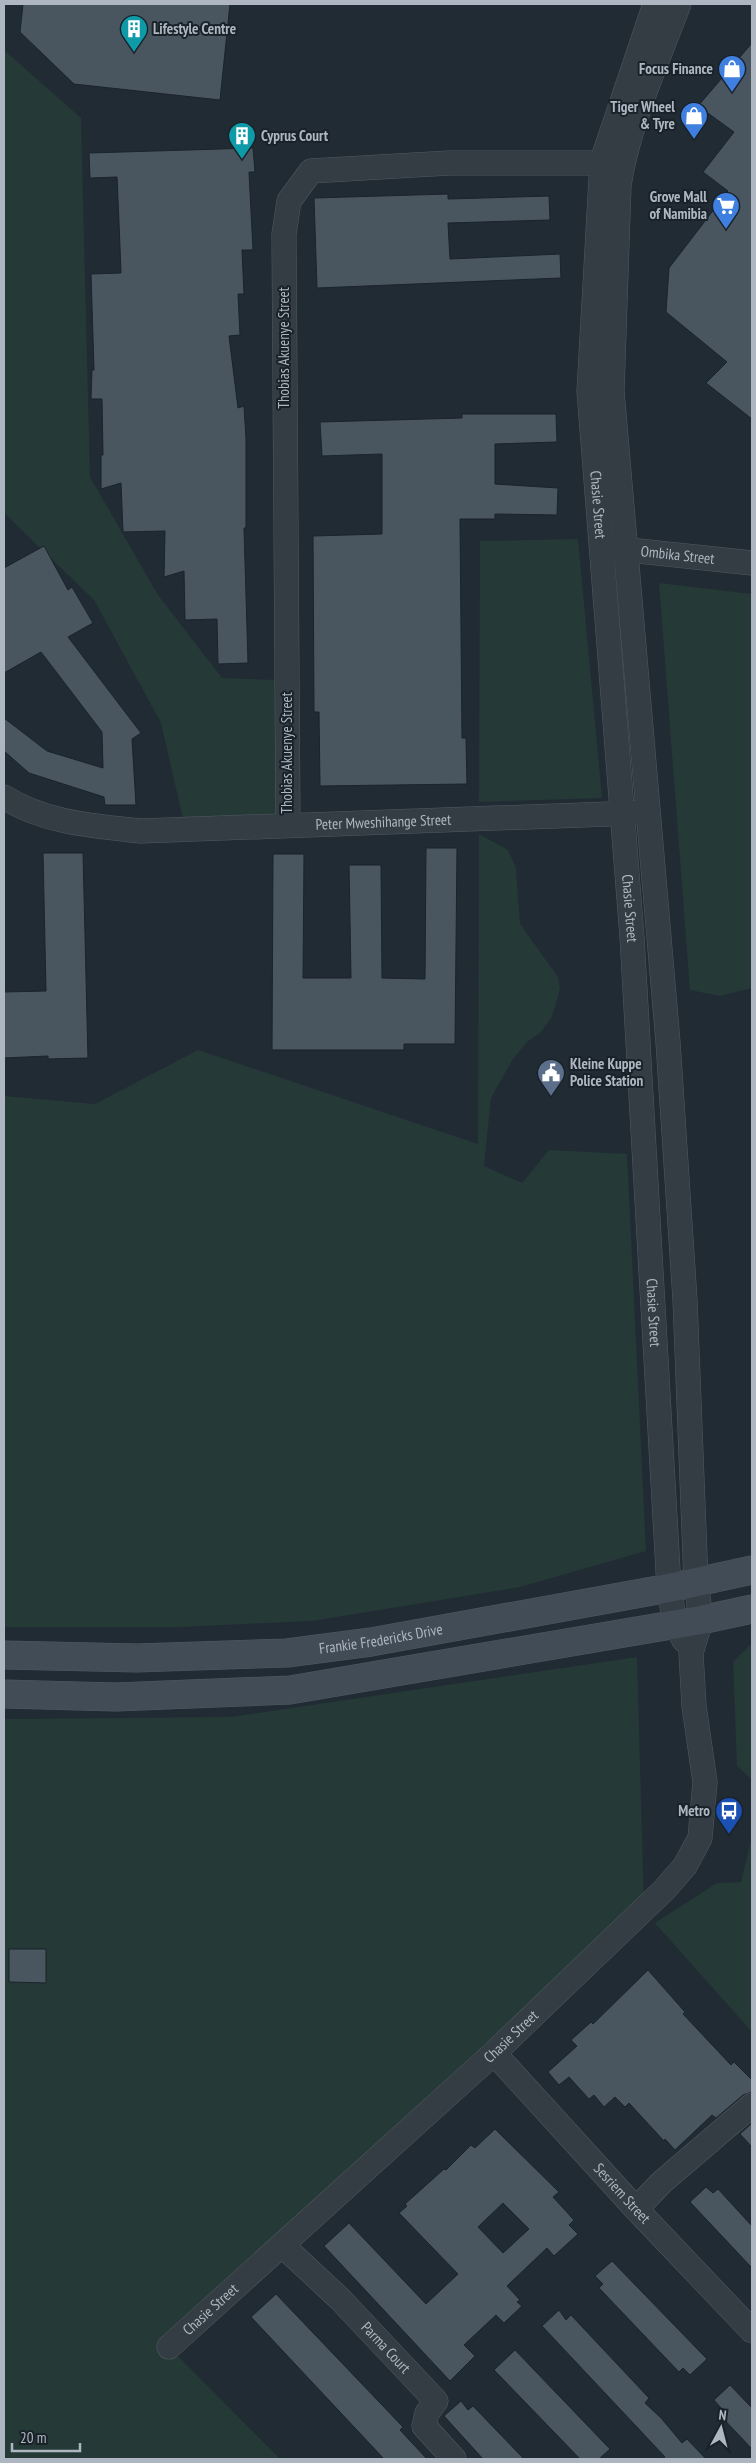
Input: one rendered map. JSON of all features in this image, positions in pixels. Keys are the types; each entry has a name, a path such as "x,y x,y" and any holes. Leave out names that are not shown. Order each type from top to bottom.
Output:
{"main road":[{"name":"Frankie Fredericks Drive","path":"4,1655 137,1658 287,1653 372,1642 669,1588 752,1570"},
{"path":"4,1694 116,1697 290,1690 688,1622 752,1609"}],"street":[{"name":"Chasie Street","path":"655,4 612,162 589,392 632,937 669,1588 688,1622"},
{"name":"Chasie Street","path":"169,2347 494,2053 664,1890 685,1866 700,1838 705,1782 694,1706 688,1622 696,1582 683,1280 668,1042 612,390 619,185 612,162 630,131 679,4"},
{"name":"Thobias Akuenye Street","path":"288,824 284,234 289,201 311,171 449,162 612,162"},
{"name":"Ombika Street","path":"601,548 625,548 752,563"},
{"name":"Peter Mweshihange Street","path":"4,797 18,806 69,823 141,831 648,812"},
{"name":"Sesriem Street","path":"494,2053 636,2209 752,2332"},
{"path":"636,2209 662,2182 752,2105"},
{"name":"Parma Court","path":"282,2245 340,2299 436,2401 427,2413 424,2426 454,2459"}],"green space":[{"path":"4,50 81,118 90,477 158,595 222,678 278,680 276,814 183,819 161,723 94,600 4,513"},
{"path":"578,539 602,798 479,802 480,541"},
{"path":"659,583 752,594 752,988 720,996 690,990"},
{"path":"479,834 508,850 516,868 520,924 558,977 560,989 552,1017 540,1033 527,1042 513,1059 491,1098 484,1166 522,1183 549,1150 627,1154 646,1551 520,1587 312,1621 178,1627 4,1627 4,1096 95,1104 198,1050 478,1144"},
{"path":"752,1643 752,1780 737,1766 733,1662"},
{"path":"637,1657 644,1909 169,2347 280,2459 4,2459 4,1719 231,1717"},
{"path":"752,1836 752,2032 655,1923 717,1883 741,1882"}],"building":[{"name":"Lifestyle Centre","path":"23,4 230,4 220,100 74,84 20,32"},
{"name":"Grove Mall of Namibia","path":"752,43 752,419 706,383 727,362 666,312 669,268 728,191 703,172 734,132 698,106"},
{"path":"253,148 255,172 249,172 253,250 242,250 244,294 238,294 240,335 229,336 238,408 244,406 246,438 246,528 244,528 248,663 218,664 217,619 185,620 184,571 164,577 165,531 123,532 121,483 101,489 101,455 103,455 102,399 91,399 92,370 94,370 91,274 121,273 117,177 90,178 89,153"},
{"path":"448,194 448,199 549,196 550,220 448,223 450,259 560,254 561,278 317,288 314,198"},
{"path":"462,414 556,414 557,442 495,444 495,484 558,488 557,515 495,514 495,519 460,519 462,738 466,738 467,784 320,786 319,712 314,712 313,536 382,534 382,454 322,456 320,422 462,418"},
{"path":"44,546 68,590 72,587 93,623 68,637 141,733 132,739 136,805 105,805 104,797 29,773 4,751 4,718 47,751 103,768 102,732 41,652 4,673 4,568"},
{"path":"426,848 457,848 455,1044 404,1044 404,1050 272,1050 273,854 304,854 303,978 351,978 349,865 381,865 382,978 425,979"},
{"path":"43,853 83,853 88,1058 48,1059 48,1056 4,1058 4,992 46,991"},
{"path":"9,1949 46,1949 46,1983 9,1982"},
{"path":"648,1970 685,2012 683,2014 731,2065 734,2062 752,2080 752,2092 743,2095 716,2118 712,2115 675,2150 665,2139 664,2141 629,2103 625,2107 615,2097 604,2107 594,2095 589,2099 569,2077 559,2085 548,2072 577,2046 571,2040 591,2022 593,2024"},
{"path":"752,2123 752,2147 740,2134"},
{"path":"495,2129 559,2192 553,2197 574,2220 569,2225 578,2234 554,2256 547,2248 507,2286 520,2300 517,2302 522,2306 504,2323 496,2315 464,2345 475,2356 450,2381 324,2246 349,2223 426,2304 458,2274 399,2213 407,2206 405,2204 444,2169 446,2170 471,2145 475,2148","holes":["503,2203 529,2229 503,2253 478,2227"]},
{"path":"706,2187 713,2193 718,2189 752,2226 752,2268 690,2202"},
{"path":"612,2261 707,2359 690,2375 683,2368 679,2372 599,2288 603,2284 595,2276"},
{"path":"276,2294 403,2427 400,2430 427,2459 384,2459 251,2317"},
{"path":"559,2310 566,2320 571,2315 649,2398 645,2403 661,2418 682,2443 687,2439 706,2459 662,2459 665,2457 542,2326"},
{"path":"515,2350 610,2449 599,2459 580,2459 494,2370"},
{"path":"730,2385 752,2408 752,2449 717,2412 721,2408 714,2400"},
{"path":"461,2401 468,2410 473,2406 524,2459 483,2459 444,2416"}],"place":[{"name":"Lifestyle Centre","path":"134,53"},
{"name":"Focus Finance","path":"732,93"},
{"name":"Tiger Wheel & Tyre","path":"694,140"},
{"name":"Cyprus Court","path":"242,160"},
{"name":"Grove Mall of Namibia","path":"726,230"},
{"name":"Kleine Kuppe Police Station","path":"551,1097"},
{"name":"Metro","path":"729,1835"}]}
